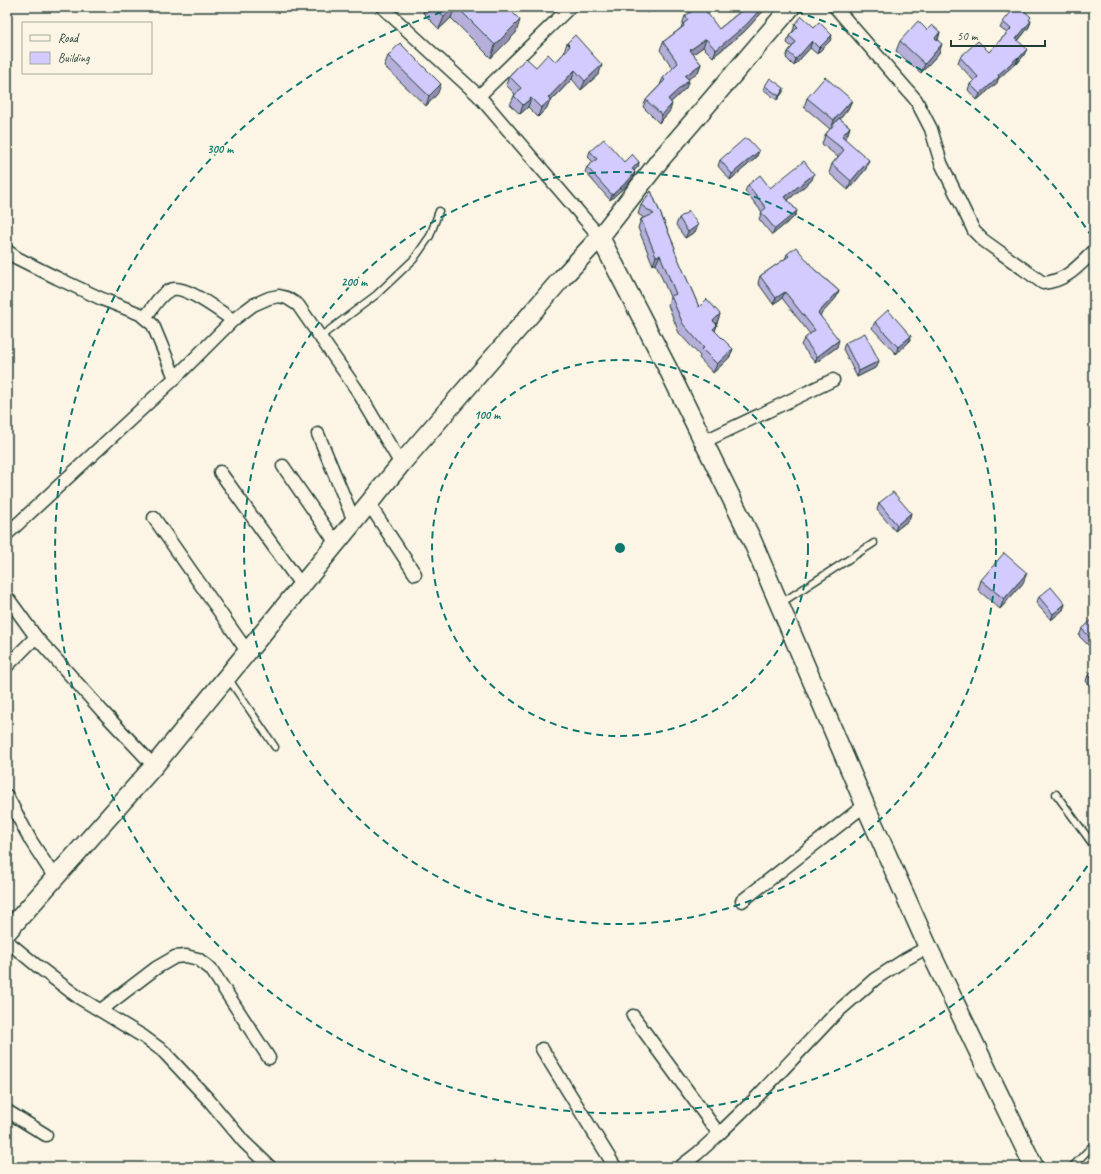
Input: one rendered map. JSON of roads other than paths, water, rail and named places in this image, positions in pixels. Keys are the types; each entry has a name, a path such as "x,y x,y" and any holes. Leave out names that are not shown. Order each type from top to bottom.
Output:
{"main road":[{"path":"7,932 154,766 401,464 562,278 600,237 660,160 791,7"},
{"path":"600,237 668,369 751,538 865,805 928,947 1034,1167"}],"street":[{"path":"479,96 570,7"},
{"path":"836,7 916,100 931,129 941,164 974,231 982,240 1043,283 1054,282 1073,271 1094,251"},
{"path":"385,8 479,96 600,237"},
{"path":"7,251 57,278 102,299 140,314 153,325 174,378"},
{"path":"145,318 162,296 170,290 176,289 188,292 232,320"},
{"path":"7,534 174,378 232,320 253,305 268,298 279,296 287,298 298,305 357,390 401,464"},
{"path":"703,442 833,380"},
{"path":"318,434 354,521"},
{"path":"283,466 336,543"},
{"path":"220,472 302,586"},
{"path":"368,504 415,574"},
{"path":"154,518 248,651"},
{"path":"7,597 36,637 154,766"},
{"path":"7,666 36,637"},
{"path":"7,796 31,841 56,878"},
{"path":"742,901 865,805"},
{"path":"7,932 36,965 78,997 144,1037 164,1052 208,1099 244,1142 270,1167"},
{"path":"680,1167 719,1134 755,1099 835,1014 875,979 928,947"},
{"path":"100,1010 156,968 175,957 186,956 198,959 212,969 268,1058"},
{"path":"633,1016 719,1134"},
{"path":"542,1050 615,1167"},
{"path":"7,1111 46,1135"}],"lane":[{"path":"320,337 376,295 414,259 430,236 439,211"},
{"path":"779,604 874,543"},
{"path":"227,676 275,747"},
{"path":"1056,794 1094,846"},
{"path":"1072,1167 1094,1144"}]}
